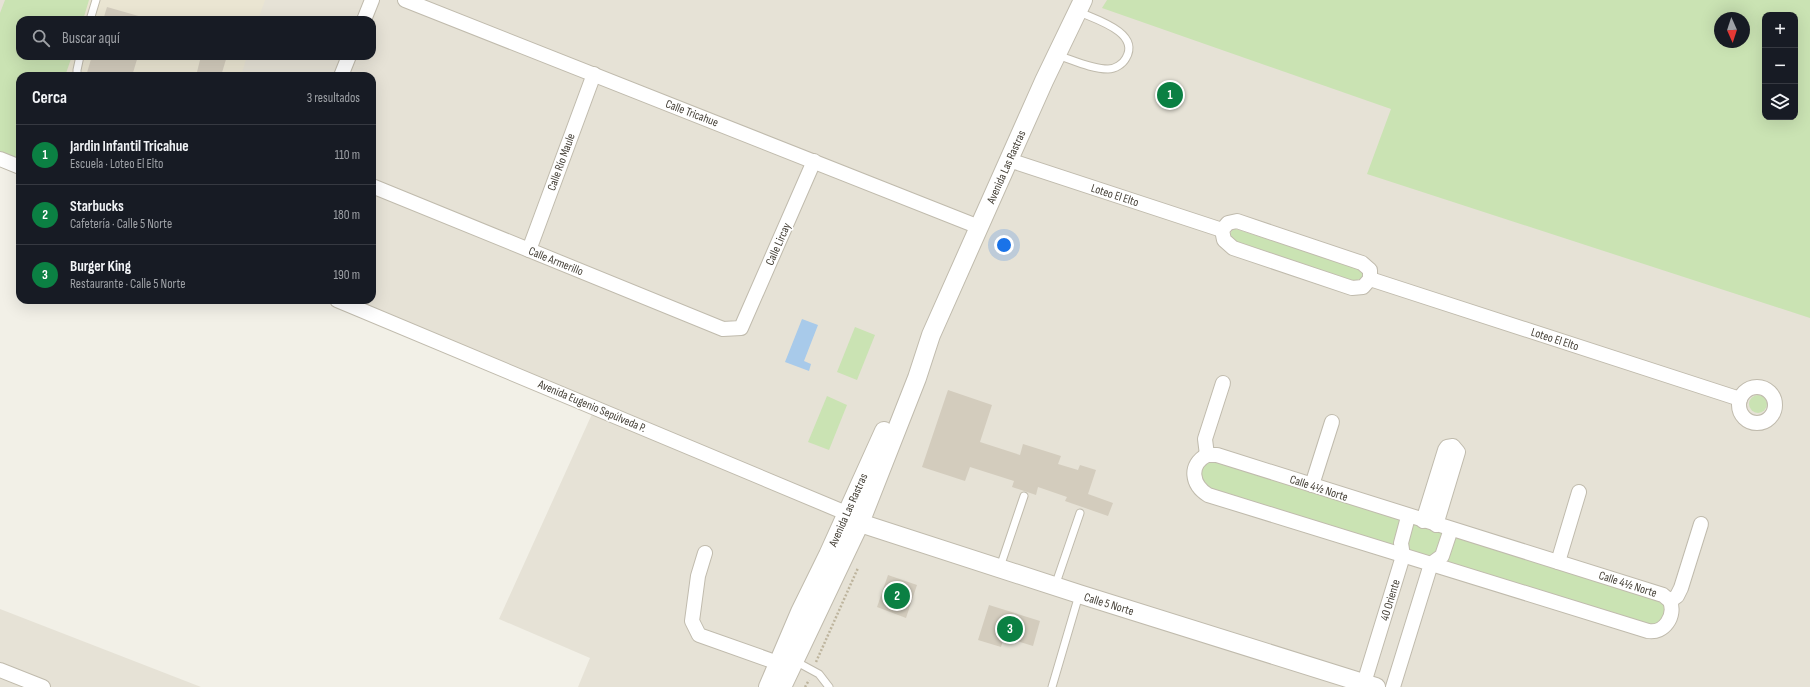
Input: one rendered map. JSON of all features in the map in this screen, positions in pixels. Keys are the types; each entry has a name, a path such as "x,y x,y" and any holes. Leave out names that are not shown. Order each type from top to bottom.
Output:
{"street":[{"path":"366,16 372,0"},
{"name":"Calle Tricahue","path":"405,0 980,227"},
{"name":"Avenida Las Rastras","path":"768,687 786,662 853,518 917,378 931,335 1056,55 1080,6"},
{"path":"343,72 348,60"},
{"name":"Calle Río Maule","path":"529,250 594,74"},
{"path":"0,159 16,165"},
{"name":"Loteo El Elto","path":"1009,160 1222,230"},
{"name":"Calle Lircay","path":"741,328 814,161"},
{"name":"Calle Armerillo","path":"376,188 723,329 741,328"},
{"path":"1237,221 1241,222 1362,263 1370,270 1370,279 1363,287 1356,288 1300,270 1229,246 1224,240 1222,230 1228,223 1237,221"},
{"name":"Loteo El Elto","path":"1370,279 1740,399"},
{"name":"Avenida Eugenio Sepúlveda P.","path":"346,304 853,518"},
{"path":"1207,455 1205,445 1207,433 1223,383"},
{"path":"1312,485 1332,422"},
{"name":"Calle 4½ Norte","path":"1207,455 1217,456 1312,485 1408,517 1663,595 1670,601 1672,607 1666,625 1662,630 1653,632 1208,495 1198,486 1194,473 1198,462 1207,455"},
{"path":"1558,562 1579,492"},
{"name":"40 Oriente","path":"1370,685 1403,556 1401,543 1408,517"},
{"name":"Calle 5 Norte","path":"853,518 1079,594 1370,685"},
{"path":"1670,601 1677,596 1681,588 1701,524"},
{"path":"1393,687 1431,564 1442,556 1451,529"},
{"path":"705,553 698,576 692,621 699,635 786,662"},
{"name":"Avenida Las Rastras","path":"782,687 786,662"},
{"path":"0,670 43,687"}],"lane":[{"path":"91,16 96,0"},
{"path":"1056,55 1097,68 1109,69 1120,65 1126,58 1128,50 1127,40 1119,30 1080,6"},
{"path":"76,72 79,60"},
{"path":"1000,567 1024,496"},
{"path":"1055,586 1080,513"},
{"path":"1052,687 1079,594"},
{"path":"786,662 820,674 829,687"}],"shaded area":[{"path":"0,0 1810,0 1810,687 578,687 590,658 499,619 592,414 336,304 376,304 376,72 16,72 16,93 0,159"},
{"path":"89,0 265,0 259,16 84,16"},
{"path":"71,60 246,60 242,72 66,72"},
{"path":"0,609 201,687 0,687"}],"green space":[{"path":"5,0 89,0 84,16 16,16 16,60 71,60 66,72 16,72 16,161 0,155 0,13"},
{"path":"1107,0 1810,0 1810,318 1367,174 1391,109 1102,8"},
{"path":"1236,229 1359,269 1362,273 1362,278 1355,281 1235,241 1230,235 1232,230"},
{"path":"855,327 875,335 857,380 837,372"},
{"path":"1754,395 1762,395 1767,400 1765,411 1762,413 1754,413 1749,408 1749,400"},
{"path":"827,396 847,405 829,450 808,442"},
{"path":"1210,460 1449,532 1658,601 1663,605 1665,610 1661,622 1648,626 1216,492 1205,486 1202,478 1204,466"}],"water":[{"path":"802,319 818,325 804,361 811,364 809,371 785,362"}],"building":[{"path":"107,7 138,16 104,16"},
{"path":"91,60 137,60 133,72 87,72"},
{"path":"200,60 226,60 222,72 197,72"},
{"path":"948,390 992,405 980,442 1020,455 1023,444 1061,456 1058,464 1078,470 1080,465 1096,470 1088,494 1113,503 1108,516 1065,501 1067,497 1038,487 1036,495 1012,487 1014,481 970,467 965,481 922,467"},
{"path":"888,575 917,585 906,618 877,607"},
{"path":"989,605 1040,621 1033,646 1004,637 1001,647 978,640"}],"place":[{"name":"Jardin Infantil Tricahue","path":"1170,95"},
{"name":"Starbucks","path":"897,596"},
{"name":"Burger King","path":"1010,629"}]}
